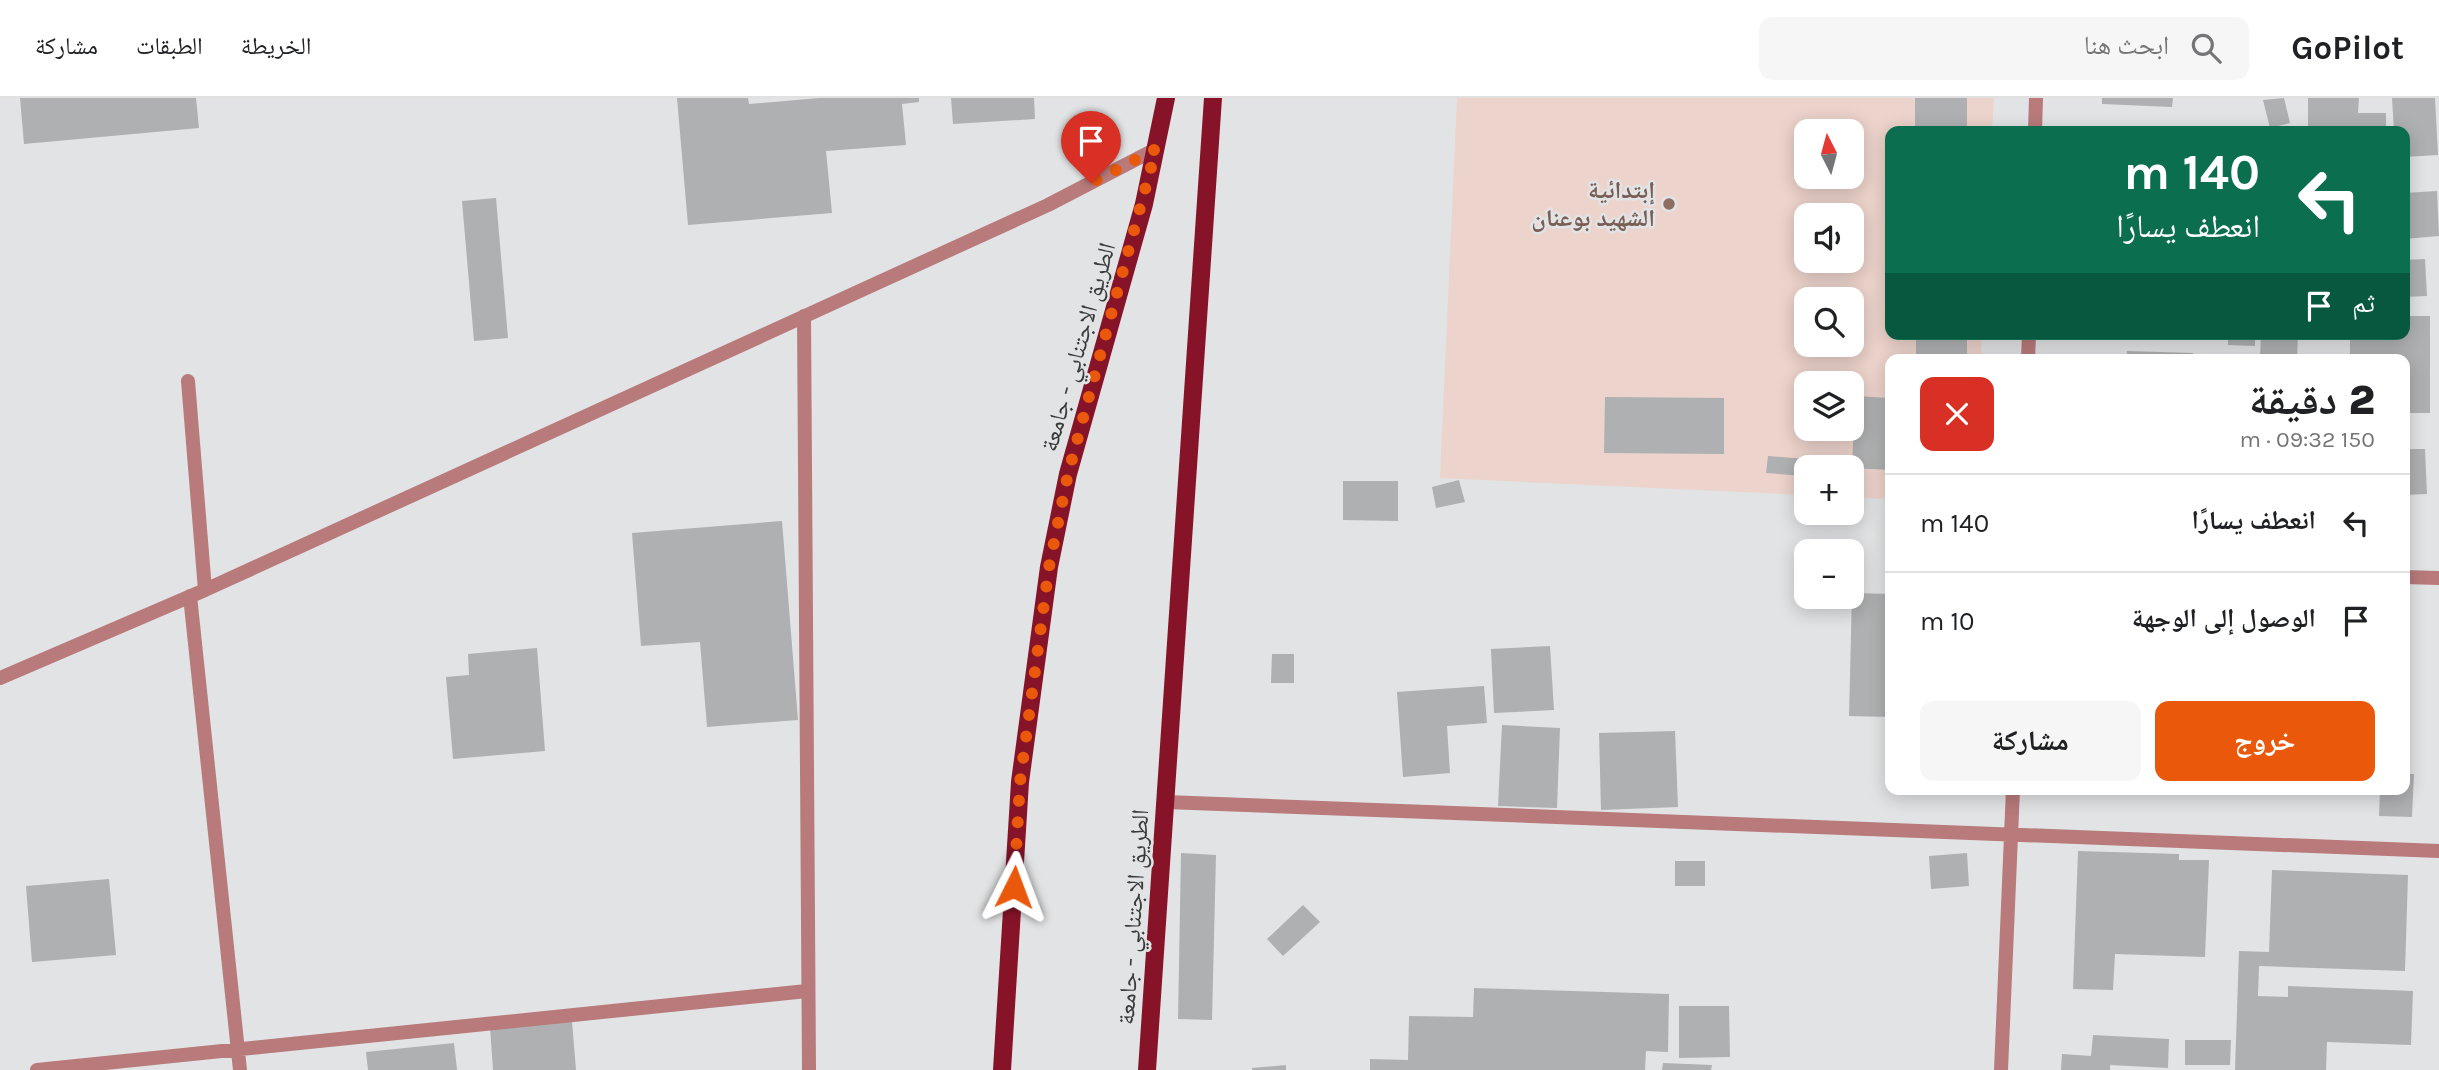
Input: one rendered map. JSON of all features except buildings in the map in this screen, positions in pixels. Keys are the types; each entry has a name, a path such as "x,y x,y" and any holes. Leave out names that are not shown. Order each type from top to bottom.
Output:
{"main road":[{"name":"الطريق الاجتنابي - جامعة","path":"1002,1070 1020,782 1049,567 1068,474 1156,149 1166,98"},
{"name":"الطريق الاجتنابي - جامعة","path":"1147,1070 1213,98"}],"street":[{"path":"2035,126 2036,98"},
{"path":"0,678 205,590 1048,205 1156,149"},
{"path":"804,316 809,1070"},
{"path":"188,381 205,590"},
{"path":"2410,577 2439,578"},
{"path":"190,596 240,1070"},
{"path":"2001,1070 2013,795"},
{"path":"1166,802 2439,851"},
{"path":"37,1070 807,991"}],"shaded area":[{"path":"1457,98 1994,98 1992,126 1885,126 1885,340 1982,340 1981,354 1885,354 1885,499 1864,498 1864,455 1794,455 1794,494 1440,478"}],"place":[{"name":"إبتدائية الشهيد بوعنان","path":"1669,204"}],"route":[{"path":"1014,887 1020,782 1034,661 1049,567 1068,474 1144,204 1156,149 1091,183"}]}
